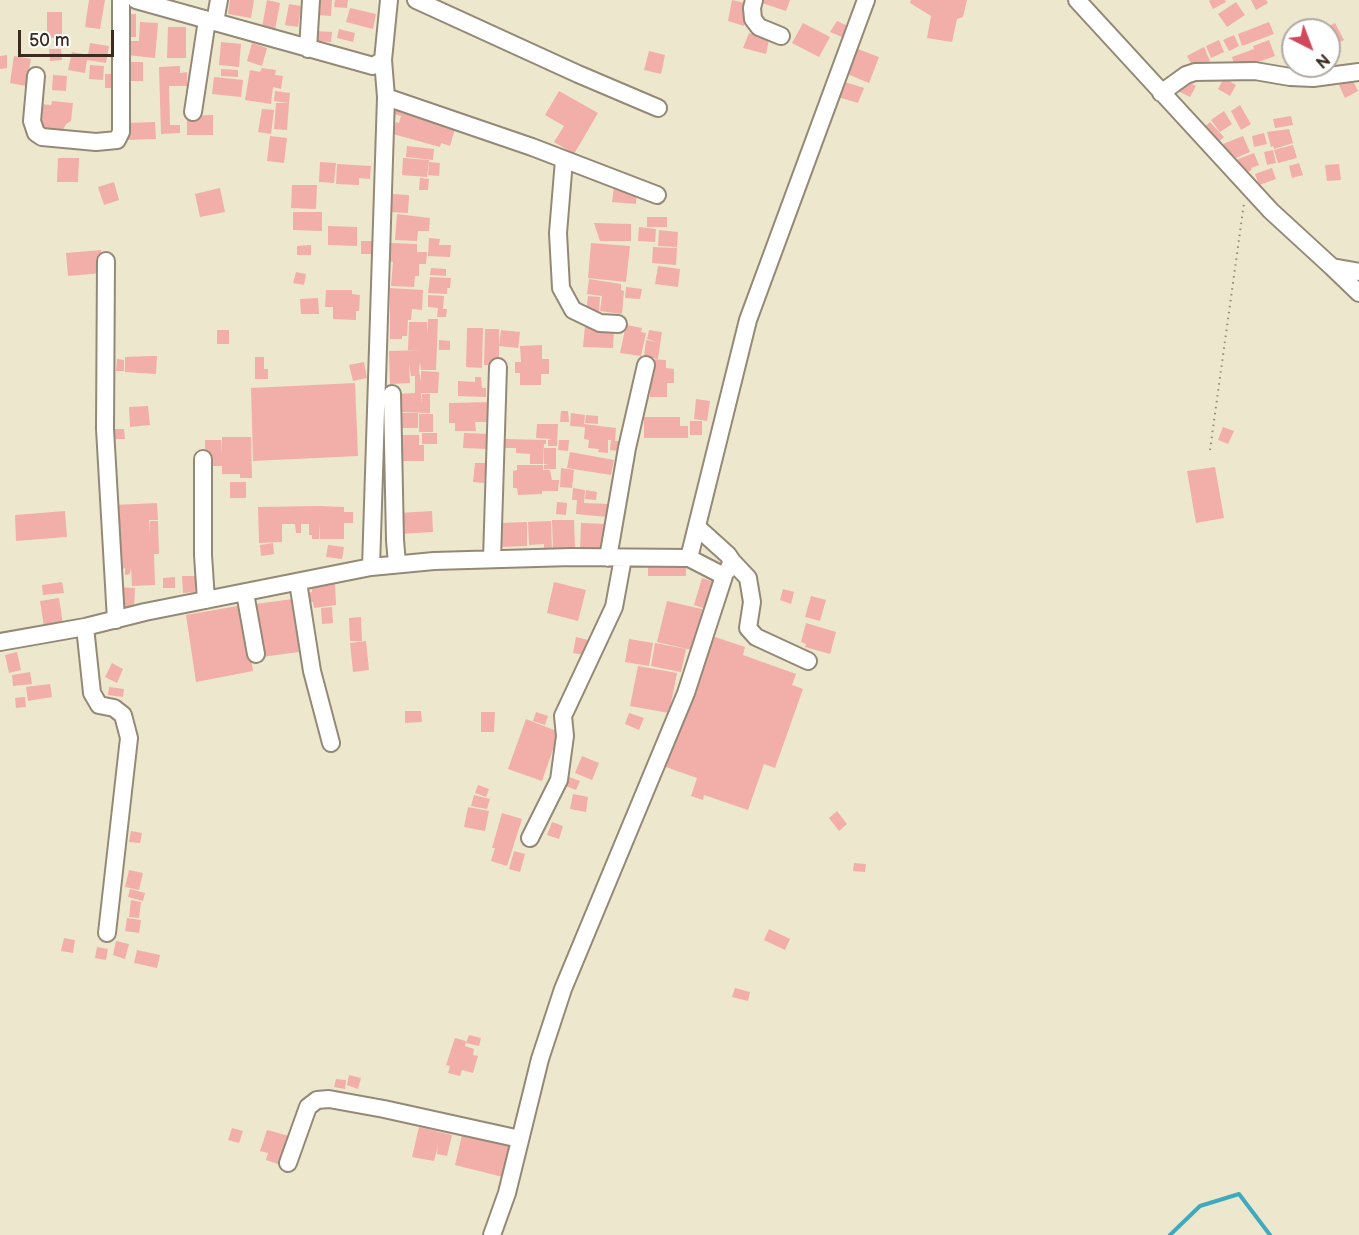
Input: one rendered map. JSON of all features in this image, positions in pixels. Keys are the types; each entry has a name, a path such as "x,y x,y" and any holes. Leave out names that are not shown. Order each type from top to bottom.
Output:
{"street":[{"path":"36,76 32,121 36,132 42,137 96,142 117,140 121,132 121,0"},
{"path":"136,0 154,2 211,21 373,66 383,60"},
{"path":"193,112 211,21 219,0"},
{"path":"308,49 311,0"},
{"path":"370,567 386,97 383,60 389,0"},
{"path":"416,0 658,108"},
{"path":"753,0 753,19 759,27 781,36"},
{"path":"689,558 748,320 866,0"},
{"path":"1077,0 1271,211 1359,293"},
{"path":"1161,93 1186,75 1195,72 1255,71 1313,78 1359,72"},
{"path":"386,97 657,195"},
{"path":"564,160 558,233 561,288 573,310 600,322 618,324"},
{"path":"106,261 105,429 116,620"},
{"path":"1332,267 1359,272"},
{"path":"530,838 559,780 565,736 563,716 614,607 616,558 627,448 646,365"},
{"path":"492,559 498,367"},
{"path":"392,393 394,540 397,564"},
{"path":"203,459 203,555 206,600"},
{"path":"697,527 748,578 752,602 748,628 756,637 808,661"},
{"path":"0,642 85,627 370,567 397,564 492,559 689,558 724,576"},
{"path":"492,1235 507,1193 540,1059 563,989 686,693 724,576 732,561"},
{"path":"298,582 312,672 332,743"},
{"path":"245,593 256,654"},
{"path":"85,627 92,693 99,705 114,708 123,716 129,738 107,933"},
{"path":"288,1163 308,1107 317,1100 329,1099 373,1107 520,1139"}],"path":[{"path":"1210,450 1246,185"}],"building":[{"path":"89,0 105,0 100,29 85,27"},
{"path":"230,0 254,0 251,18 228,14"},
{"path":"267,0 280,3 275,30 262,27"},
{"path":"319,0 332,0 331,16 318,15"},
{"path":"335,0 348,0 347,8 334,7"},
{"path":"732,0 749,4 744,26 728,21"},
{"path":"763,0 790,0 786,11 762,3"},
{"path":"911,0 967,0 963,17 957,19 952,42 927,38 931,16 910,3"},
{"path":"1225,0 1226,2 1213,9 1209,1"},
{"path":"1251,0 1266,0 1268,3 1256,10"},
{"path":"1236,2 1245,15 1227,27 1218,14"},
{"path":"289,4 301,6 298,27 285,25"},
{"path":"350,8 376,14 373,29 346,22"},
{"path":"47,12 62,12 62,38 47,38"},
{"path":"129,14 136,14 136,37 128,37"},
{"path":"837,21 848,26 842,37 830,32"},
{"path":"140,22 158,23 155,58 127,55 129,41 139,41"},
{"path":"1269,22 1274,34 1242,46 1238,34"},
{"path":"803,23 830,37 819,57 792,43"},
{"path":"168,27 186,27 186,58 167,58"},
{"path":"339,29 355,33 353,42 337,38"},
{"path":"316,31 332,32 331,42 315,41"},
{"path":"749,33 769,40 766,54 743,48"},
{"path":"1234,35 1239,46 1229,51 1223,40"},
{"path":"1219,40 1224,52 1211,58 1206,46"},
{"path":"1269,40 1275,56 1236,70 1232,57 1254,49 1253,46"},
{"path":"221,42 241,44 239,67 219,65"},
{"path":"90,43 109,46 106,63 87,60 85,73 68,70 72,52 88,55"},
{"path":"252,43 267,48 262,66 247,61"},
{"path":"1204,47 1210,61 1194,69 1187,56"},
{"path":"855,48 879,57 869,83 845,73"},
{"path":"49,49 61,49 62,60 50,61"},
{"path":"649,51 665,55 661,74 644,70"},
{"path":"7,55 7,68 0,69 0,56"},
{"path":"14,56 31,59 26,86 10,83"},
{"path":"127,62 143,62 143,81 127,81"},
{"path":"90,65 104,66 103,80 89,79"},
{"path":"180,66 180,73 187,72 187,86 169,86 170,125 180,125 180,133 161,134 159,67"},
{"path":"262,68 276,70 275,75 283,76 281,89 273,87 271,104 245,100 250,70 260,72"},
{"path":"221,69 238,70 238,77 221,76"},
{"path":"105,74 114,74 114,88 105,88"},
{"path":"53,75 67,76 66,91 52,90"},
{"path":"214,77 243,80 241,97 212,94"},
{"path":"1224,78 1236,85 1230,96 1218,89"},
{"path":"1352,79 1358,91 1345,98 1339,85"},
{"path":"1184,80 1196,86 1190,97 1178,91"},
{"path":"845,82 864,88 858,103 838,97"},
{"path":"275,91 290,93 289,103 274,101"},
{"path":"559,91 598,113 574,154 554,142 564,126 545,115"},
{"path":"52,101 73,103 71,121 66,124 62,132 37,130 40,104 51,105"},
{"path":"276,103 289,103 287,130 274,129"},
{"path":"389,103 456,125 450,146 441,143 440,147 393,134 396,122 399,123 401,116 386,112"},
{"path":"1240,105 1251,124 1241,130 1231,111"},
{"path":"262,109 274,110 271,134 258,132"},
{"path":"1224,111 1232,124 1220,132 1211,120"},
{"path":"213,115 213,135 187,135 187,116"},
{"path":"1291,116 1293,125 1275,128 1273,119"},
{"path":"155,122 156,139 125,140 124,123"},
{"path":"1210,122 1224,137 1213,147 1199,132"},
{"path":"1289,129 1293,143 1274,149 1273,146 1271,147 1267,132"},
{"path":"1264,133 1267,144 1254,147 1252,136"},
{"path":"270,136 287,138 284,163 267,161"},
{"path":"1243,136 1250,152 1229,161 1223,144"},
{"path":"1293,145 1297,158 1278,163 1274,150"},
{"path":"407,146 434,149 433,160 406,157"},
{"path":"1273,150 1276,163 1267,165 1264,152"},
{"path":"1254,153 1259,165 1238,176 1233,161"},
{"path":"58,158 79,158 78,182 57,182"},
{"path":"403,158 429,160 427,177 402,175"},
{"path":"320,162 336,163 334,183 319,182"},
{"path":"429,162 440,163 439,176 428,175"},
{"path":"1299,163 1303,175 1292,178 1289,166"},
{"path":"337,164 371,166 370,179 359,178 359,185 336,184"},
{"path":"1339,164 1341,180 1327,181 1325,165"},
{"path":"1272,168 1276,179 1259,185 1255,174"},
{"path":"420,178 429,179 428,190 419,190"},
{"path":"114,182 119,200 104,205 98,187"},
{"path":"292,185 317,185 316,209 291,208"},
{"path":"614,187 637,189 636,204 612,202"},
{"path":"220,188 225,212 200,217 195,194"},
{"path":"391,194 409,195 408,213 390,212"},
{"path":"293,212 322,212 322,231 293,230"},
{"path":"397,214 430,218 429,231 418,231 417,241 395,240"},
{"path":"647,217 667,217 667,227 647,227"},
{"path":"594,223 631,224 631,241 600,241"},
{"path":"328,226 357,227 357,246 328,245"},
{"path":"639,227 656,229 655,242 638,241"},
{"path":"659,230 678,232 677,247 658,246"},
{"path":"429,238 440,239 439,245 451,245 450,257 428,256"},
{"path":"361,241 372,241 372,254 361,254"},
{"path":"390,243 417,244 417,252 427,252 426,264 419,264 419,276 415,276 414,287 391,286 393,262 389,261"},
{"path":"591,243 630,246 626,282 588,278"},
{"path":"311,245 311,255 297,255 297,246"},
{"path":"653,247 677,248 676,265 652,263"},
{"path":"101,250 103,273 68,276 66,253"},
{"path":"658,266 680,269 678,287 655,284"},
{"path":"431,268 446,269 446,276 430,275"},
{"path":"296,272 306,274 304,285 293,283"},
{"path":"430,277 451,278 447,294 428,293"},
{"path":"589,279 621,284 621,290 624,291 622,314 600,311 602,296 587,294"},
{"path":"626,287 642,289 640,299 625,298"},
{"path":"390,288 423,290 422,310 412,309 411,320 408,320 407,336 402,336 402,339 390,339"},
{"path":"326,290 352,290 352,294 360,295 356,320 333,319 333,307 325,307"},
{"path":"428,295 444,296 443,309 447,309 446,317 437,317 438,308 428,307"},
{"path":"588,296 600,297 599,313 586,312"},
{"path":"318,298 319,314 301,314 300,299"},
{"path":"428,319 438,319 436,370 421,370 420,362 419,371 421,382 421,371 439,372 438,393 421,393 421,404 422,394 430,394 430,413 397,412 397,394 415,393 415,376 411,376 409,363 410,383 390,384 389,351 422,350 408,350 409,322 427,322 428,334"},
{"path":"626,325 642,328 641,332 646,333 641,356 620,353"},
{"path":"585,326 591,326 591,330 614,332 613,348 583,347"},
{"path":"467,328 483,328 482,368 466,367"},
{"path":"485,329 499,329 499,365 484,365"},
{"path":"217,330 229,330 229,344 217,344"},
{"path":"501,330 520,332 518,348 499,346"},
{"path":"649,330 662,332 658,359 644,357 646,340 657,342 647,339"},
{"path":"439,340 450,341 450,350 439,350"},
{"path":"542,345 542,359 549,359 549,374 541,374 541,385 520,385 520,373 515,373 515,362 521,362 520,346"},
{"path":"157,356 156,374 125,372 125,357"},
{"path":"255,357 264,357 264,369 268,369 268,379 255,379"},
{"path":"117,359 124,360 124,371 116,371"},
{"path":"649,359 666,360 666,368 674,369 674,383 667,383 667,397 650,397"},
{"path":"364,362 367,378 353,381 349,365"},
{"path":"475,377 481,377 482,388 486,388 486,397 458,396 458,381 475,382"},
{"path":"355,383 358,456 253,461 251,388"},
{"path":"696,399 710,401 707,421 694,419"},
{"path":"491,402 491,422 475,422 476,431 455,431 455,423 449,423 449,403"},
{"path":"148,406 150,425 130,427 129,407"},
{"path":"561,411 568,411 569,422 560,422"},
{"path":"397,413 418,413 418,428 397,428"},
{"path":"571,413 585,415 584,424 616,428 615,441 619,441 618,451 610,450 611,440 608,440 608,453 588,448 589,440 584,439 585,427 570,426"},
{"path":"419,414 433,414 433,432 419,432"},
{"path":"586,415 598,416 598,424 585,423"},
{"path":"644,417 680,417 680,426 688,426 688,438 644,438"},
{"path":"690,421 702,421 702,435 690,435"},
{"path":"537,424 558,424 557,446 548,446 548,440 552,439 536,438"},
{"path":"1223,427 1234,431 1228,444 1218,440"},
{"path":"112,429 124,429 125,439 112,439"},
{"path":"422,433 437,433 437,444 422,444"},
{"path":"464,433 488,434 487,449 463,448"},
{"path":"399,435 419,435 419,445 424,445 424,461 399,461"},
{"path":"222,437 251,437 252,478 240,478 240,474 222,474 222,466 205,466 205,440 221,440 222,454"},
{"path":"505,439 546,440 543,464 530,464 530,454 516,453 516,448 505,448"},
{"path":"559,440 569,440 568,451 558,450"},
{"path":"544,448 556,448 556,469 544,469 544,465 549,465 544,464"},
{"path":"570,452 614,460 611,475 567,468"},
{"path":"475,463 486,463 484,483 473,482"},
{"path":"517,465 543,465 543,470 550,470 552,480 559,480 558,491 518,495 517,488 513,488 513,471 517,470"},
{"path":"1215,467 1224,518 1196,523 1187,471"},
{"path":"561,468 574,470 572,488 560,487"},
{"path":"230,482 246,482 246,498 230,498"},
{"path":"573,488 585,490 584,503 608,504 607,517 576,514 577,500 572,500"},
{"path":"586,490 597,492 596,500 585,499"},
{"path":"557,502 567,503 566,515 556,514"},
{"path":"157,503 158,520 149,520 149,534 150,521 158,521 159,554 154,554 155,585 132,586 131,568 130,574 125,575 125,568 122,569 114,505"},
{"path":"258,507 344,507 344,512 353,512 353,523 344,523 344,539 320,539 320,524 319,539 312,539 312,535 309,535 309,524 301,524 301,533 296,533 295,524 282,524 282,542 259,543"},
{"path":"65,511 67,537 16,541 15,515"},
{"path":"432,511 433,532 400,534 399,513"},
{"path":"552,520 574,520 575,548 553,549"},
{"path":"551,521 552,552 544,552 544,544 529,545 528,522"},
{"path":"527,522 527,546 500,547 500,523"},
{"path":"581,523 607,524 605,552 580,551"},
{"path":"273,543 274,554 261,556 260,545"},
{"path":"328,545 344,547 342,559 326,557"},
{"path":"648,565 686,565 686,576 648,576"},
{"path":"182,576 195,576 195,592 183,593"},
{"path":"175,577 175,588 163,588 163,578"},
{"path":"702,578 717,583 709,610 694,605"},
{"path":"62,582 64,593 43,595 42,585"},
{"path":"554,582 586,590 578,621 547,613"},
{"path":"335,583 336,605 314,608 313,602 305,603 304,593 312,592 311,585"},
{"path":"117,587 135,588 134,609 117,608"},
{"path":"783,589 794,592 791,604 780,600"},
{"path":"811,596 826,600 820,621 805,617"},
{"path":"59,598 63,624 44,627 40,601"},
{"path":"293,599 299,652 261,657 255,604"},
{"path":"667,601 706,610 696,651 657,642"},
{"path":"243,605 253,671 196,682 186,615"},
{"path":"332,607 333,623 322,624 321,608"},
{"path":"361,617 362,641 350,641 349,618"},
{"path":"806,623 836,632 830,654 805,647 806,644 801,642"},
{"path":"709,635 745,647 743,655 796,674 792,685 803,689 775,768 764,764 748,810 704,795 703,800 691,796 697,778 663,766"},
{"path":"576,637 588,640 585,655 573,653"},
{"path":"629,639 653,643 649,666 625,662"},
{"path":"366,641 369,670 353,672 350,643"},
{"path":"655,643 686,649 681,672 651,666"},
{"path":"17,652 21,670 9,673 5,655"},
{"path":"112,663 123,669 117,683 105,677"},
{"path":"638,666 677,673 669,713 630,706"},
{"path":"30,672 32,684 13,686 12,675"},
{"path":"50,684 52,697 28,701 26,687"},
{"path":"109,687 124,689 123,697 108,695"},
{"path":"25,697 26,707 16,708 15,698"},
{"path":"405,711 421,711 422,722 405,723"},
{"path":"481,712 495,712 494,732 481,732"},
{"path":"536,712 548,716 545,725 533,721"},
{"path":"629,713 644,718 639,730 625,724"},
{"path":"526,719 559,732 542,781 508,769"},
{"path":"582,756 599,763 592,780 575,773"},
{"path":"569,777 580,781 576,790 566,786"},
{"path":"478,785 489,789 486,797 475,793"},
{"path":"573,794 588,797 586,812 570,809"},
{"path":"474,795 490,799 487,809 471,806"},
{"path":"468,807 489,811 485,831 464,827"},
{"path":"837,811 847,824 839,831 829,818"},
{"path":"502,813 522,819 507,866 491,861 495,848 492,848"},
{"path":"552,822 563,826 559,839 547,835"},
{"path":"131,831 142,833 140,843 129,842"},
{"path":"514,851 525,854 520,872 509,869"},
{"path":"854,863 866,864 865,872 853,871"},
{"path":"129,870 143,873 139,890 125,887"},
{"path":"130,889 145,893 143,901 128,897"},
{"path":"131,900 141,902 139,918 129,917"},
{"path":"127,918 141,920 139,933 125,931"},
{"path":"769,929 790,939 785,950 764,940"},
{"path":"64,938 75,940 73,953 61,951"},
{"path":"116,941 129,944 125,959 113,955"},
{"path":"97,947 108,949 106,960 95,958"},
{"path":"137,950 160,955 157,968 134,963"},
{"path":"735,988 750,992 748,1001 732,997"},
{"path":"469,1035 481,1038 479,1046 466,1043"},
{"path":"455,1038 466,1041 465,1046 474,1049 473,1055 478,1056 473,1073 462,1070 460,1076 448,1073 450,1066 446,1065"},
{"path":"349,1075 361,1078 358,1089 347,1085"},
{"path":"336,1079 346,1080 345,1089 334,1087"},
{"path":"419,1127 452,1135 447,1156 437,1154 438,1146 434,1161 412,1157"},
{"path":"232,1128 243,1131 239,1143 228,1140"},
{"path":"267,1130 289,1136 281,1165 266,1160 268,1153 260,1151"},
{"path":"463,1131 511,1143 503,1177 455,1165"}],"waterway":[{"path":"1170,1235 1200,1206 1239,1194 1270,1235"}]}
